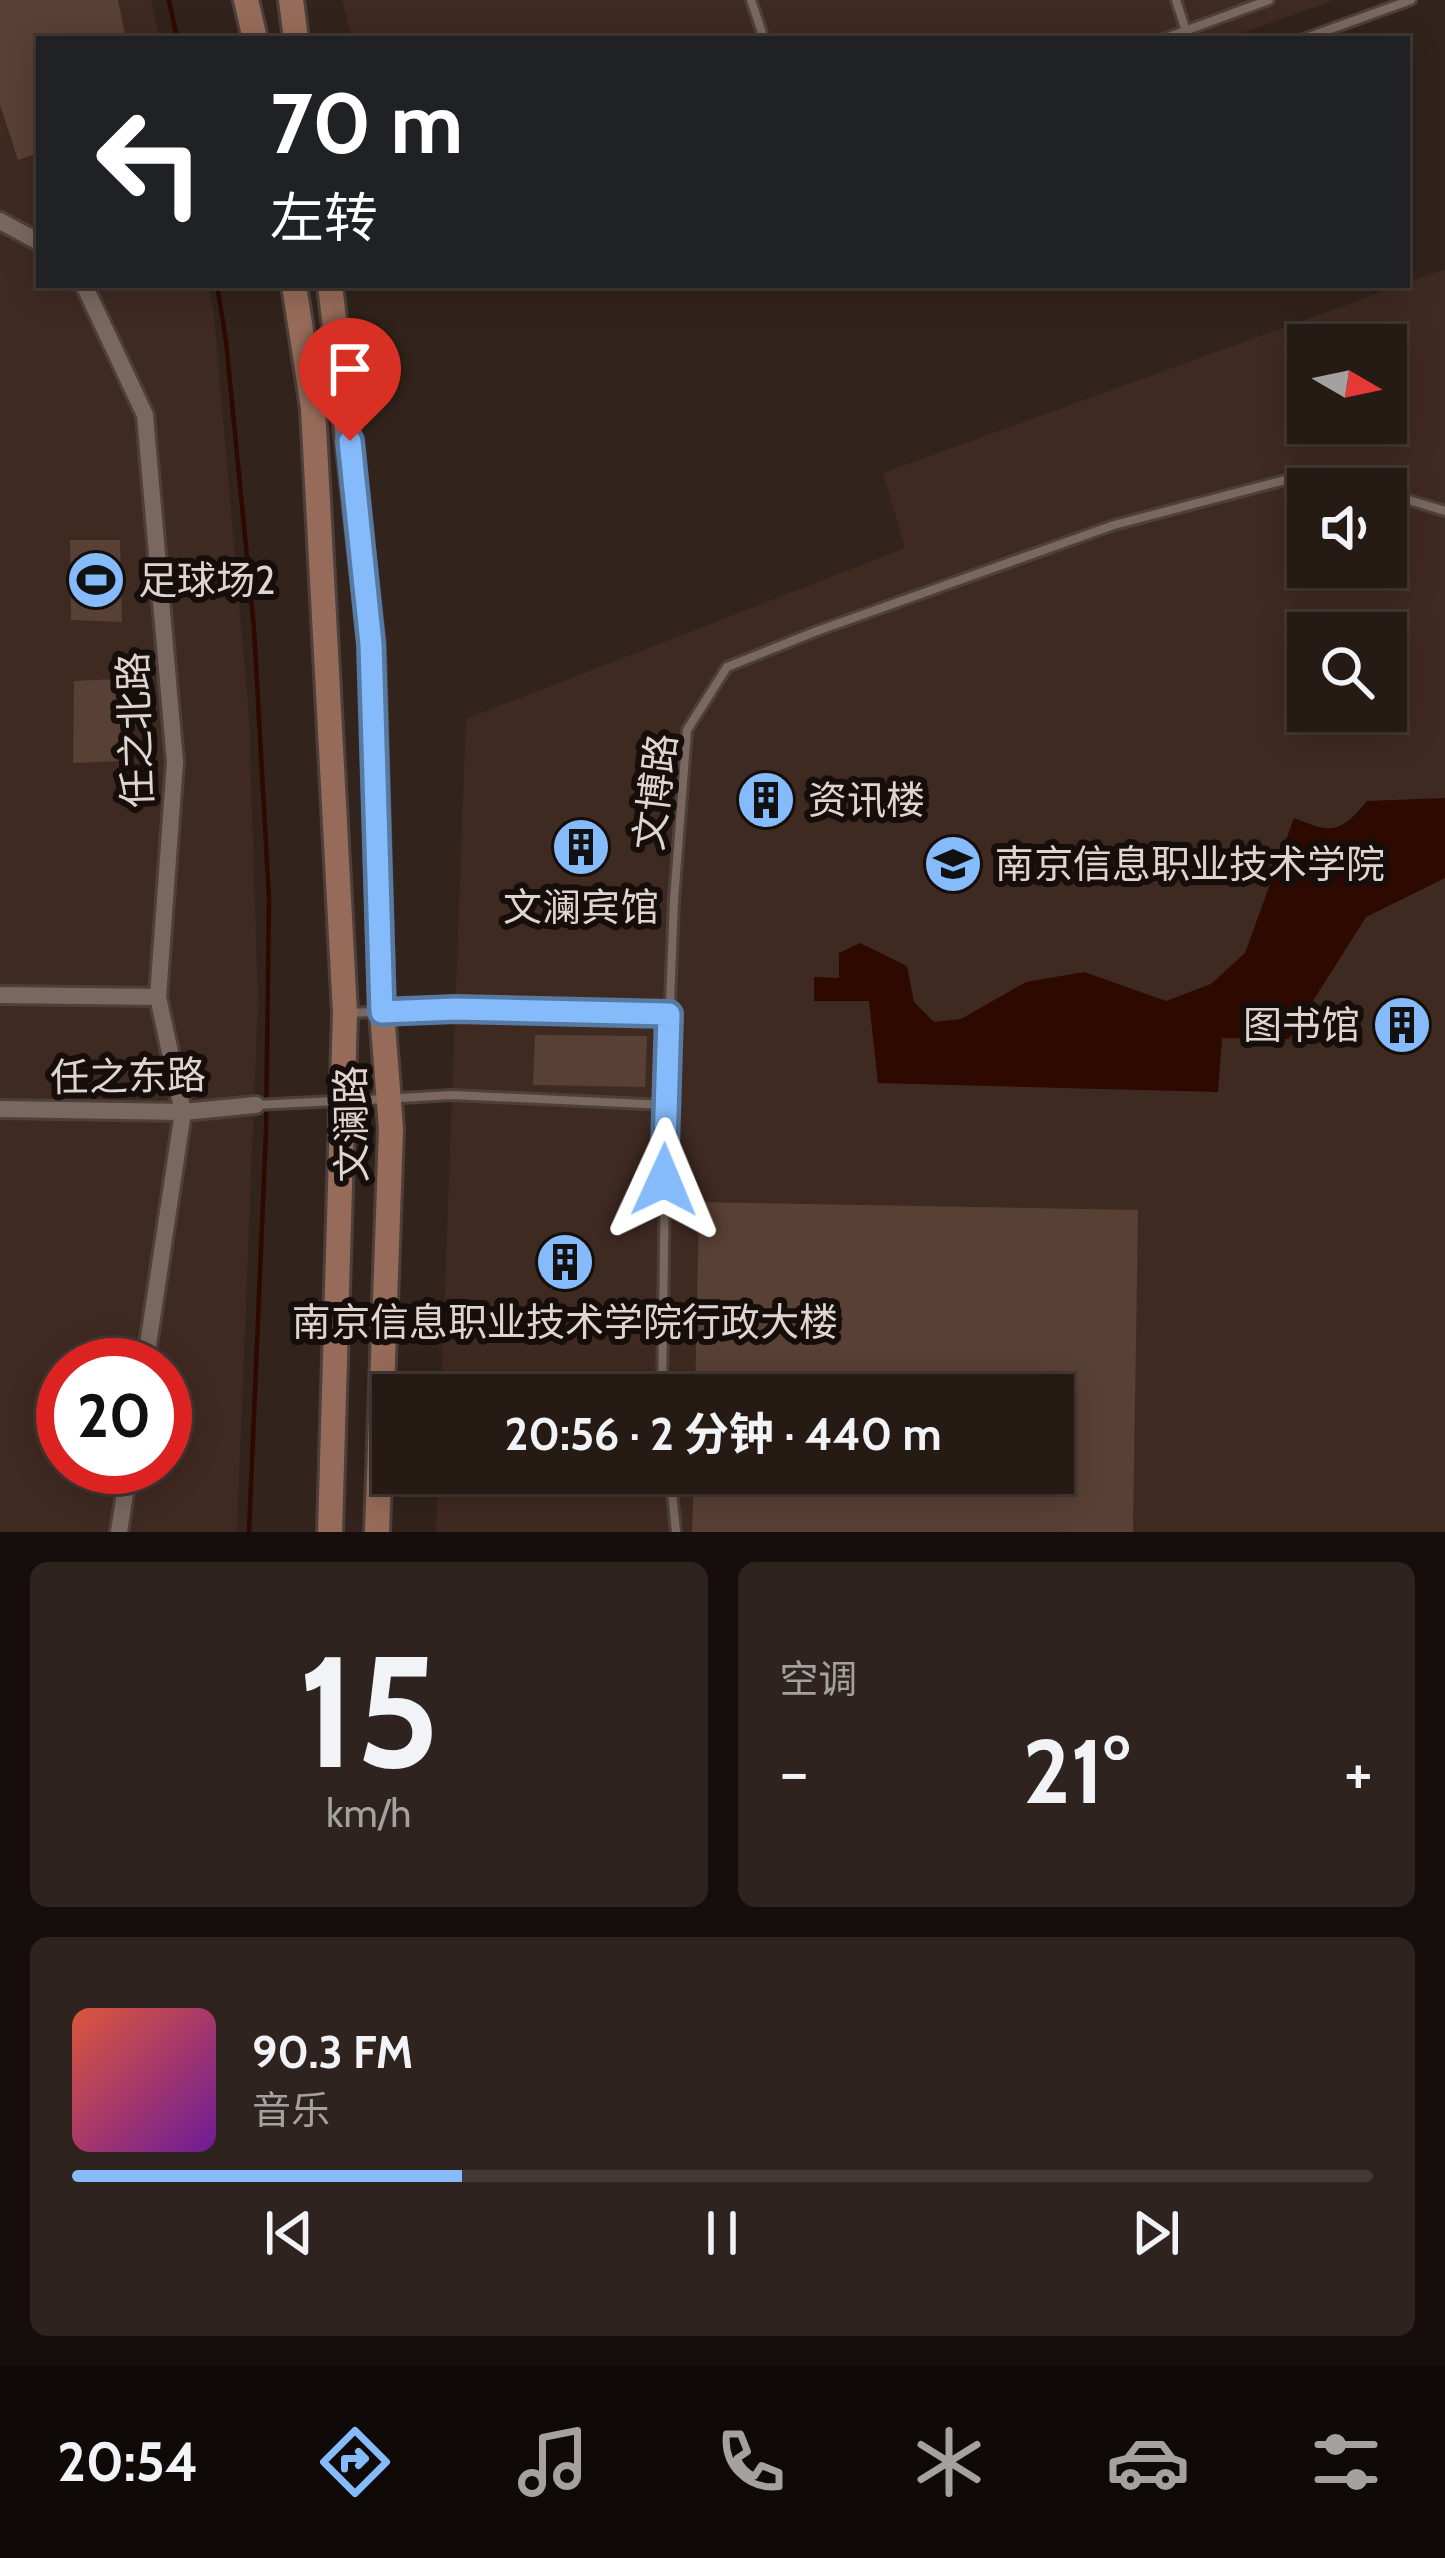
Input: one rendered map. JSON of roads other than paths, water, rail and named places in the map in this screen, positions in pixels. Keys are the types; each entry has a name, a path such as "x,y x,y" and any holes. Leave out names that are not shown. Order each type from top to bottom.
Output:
{"main road":[{"path":"246,0 254,36"},
{"path":"291,0 296,36"},
{"name":"文澜路","path":"294,288 313,408 345,1013 330,1532"},
{"name":"文澜路","path":"330,288 371,644 391,1153 377,1532"}],"street":[{"path":"0,221 36,240"},
{"name":"任之北路","path":"85,288 145,416 175,762 158,997 183,1112"},
{"path":"0,995 158,997"},
{"name":"任之东路","path":"0,1109 183,1112 256,1105"},
{"path":"149,1338 183,1112"},
{"path":"119,1532 125,1494"}],"lane":[{"path":"751,0 763,36"},
{"path":"1175,0 1186,31"},
{"path":"1172,36 1269,0"},
{"path":"1312,36 1411,0"},
{"name":"文博路","path":"662,1374 669,1014 687,730 727,667 1114,525 1287,480"},
{"path":"1407,499 1445,511"},
{"path":"345,1013 455,1009 669,1014"},
{"path":"256,1105 452,1095 666,1105"},
{"path":"672,1494 676,1532"}],"waterway":[{"path":"169,0 176,36"},
{"path":"217,288 254,629 269,899 266,1131 249,1532"}],"place":[{"name":"足球场2","path":"96,580"},
{"name":"资讯楼","path":"766,800"},
{"name":"文澜宾馆","path":"581,847"},
{"name":"南京信息职业技术学院","path":"953,864"},
{"name":"图书馆","path":"1402,1025"},
{"name":"南京信息职业技术学院行政大楼","path":"565,1262"}]}
